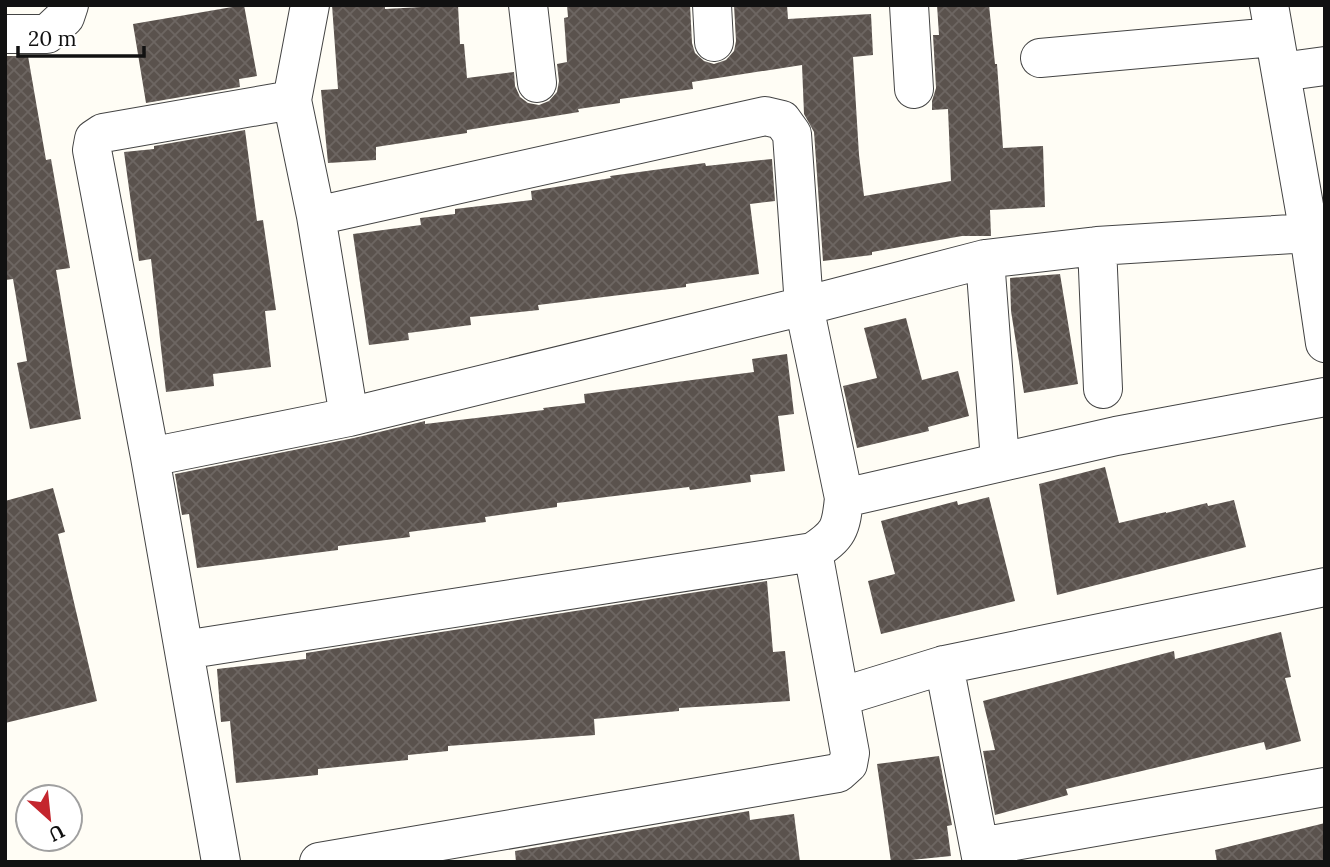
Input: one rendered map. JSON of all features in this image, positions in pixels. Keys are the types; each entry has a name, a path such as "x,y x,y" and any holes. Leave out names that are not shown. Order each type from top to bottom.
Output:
{"street":[{"path":"5,34 47,34 65,17 69,5"},
{"path":"310,5 292,100 316,216 349,417"},
{"path":"528,5 537,83"},
{"path":"909,5 914,89"},
{"path":"1274,38 1317,233 1325,344"},
{"path":"1040,58 1274,38 1325,66"},
{"path":"221,862 150,457 92,150 94,139 103,133 292,100"},
{"path":"184,650 813,552 832,540 839,530 844,498 804,306 792,134 782,121 765,116 316,216"},
{"path":"150,457 349,417 985,259 1097,246 1317,233"},
{"path":"1097,246 1103,389"},
{"path":"985,259 1000,461"},
{"path":"844,498 1116,436 1325,397"},
{"path":"319,862 838,773 848,764 850,753 813,552"},
{"path":"840,697 944,665 1325,587"},
{"path":"944,665 981,854 1325,787"}],"building":[{"path":"244,5 257,76 239,79 240,87 146,103 133,24"},
{"path":"332,5 385,5 385,9 458,5 460,44 464,44 467,78 514,72 515,86 520,97 528,103 539,105 549,101 557,92 557,64 567,62 564,18 568,17 567,5 690,5 695,53 704,61 714,64 726,60 734,51 734,5 787,5 788,19 871,14 873,55 853,57 864,196 951,181 948,109 932,110 936,88 933,35 939,35 937,5 989,5 997,64 1003,148 1043,146 1045,207 990,210 991,236 962,236 872,252 872,255 823,261 814,132 804,114 802,65 692,82 693,89 620,99 620,103 578,109 579,112 376,147 376,160 328,163 321,90 338,89"},
{"path":"5,56 28,56 46,160 51,159 70,268 56,270 81,419 30,429 17,363 27,361 13,279 5,280"},
{"path":"245,130 257,221 263,220 276,310 265,311 271,367 213,374 214,386 166,392 151,259 139,261 124,152 154,149 154,146"},
{"path":"772,159 775,201 750,204 759,274 686,284 686,287 538,305 539,310 470,317 471,325 408,333 409,340 369,345 353,234 421,225 420,218 455,214 455,209 532,200 531,191 611,178 610,176 705,163 706,166"},
{"path":"1060,274 1078,384 1024,393 1011,311 1010,278"},
{"path":"906,318 922,380 958,371 969,416 928,427 929,431 857,448 843,386 877,378 864,328"},
{"path":"787,354 794,414 778,416 785,471 750,475 751,482 557,503 557,507 485,517 486,522 409,532 410,537 338,546 338,550 197,568 189,514 182,515 175,474 425,421 425,424 544,410 543,408 585,403 584,394 754,372 752,359"},
{"path":"1105,467 1119,523 1207,503 1208,506 1234,500 1246,547 1057,595 1039,484"},
{"path":"53,488 65,532 58,534 97,701 5,723 5,501"},
{"path":"989,497 1015,601 881,634 868,581 895,574 881,521 957,501 958,505"},
{"path":"767,581 773,652 785,651 790,701 679,708 679,711 594,719 595,735 448,746 448,751 408,755 408,760 318,769 318,775 236,783 230,721 221,722 217,669 306,659 306,653"},
{"path":"1281,632 1291,677 1285,678 1301,741 1266,750 1264,742 1066,789 1068,795 995,815 983,751 995,750 983,701 1174,651 1175,659"},
{"path":"939,756 952,825 947,826 951,856 891,862 877,764"},
{"path":"749,811 750,820 794,814 800,862 516,862 515,851"},
{"path":"1325,823 1325,862 1217,862 1215,850"}]}
